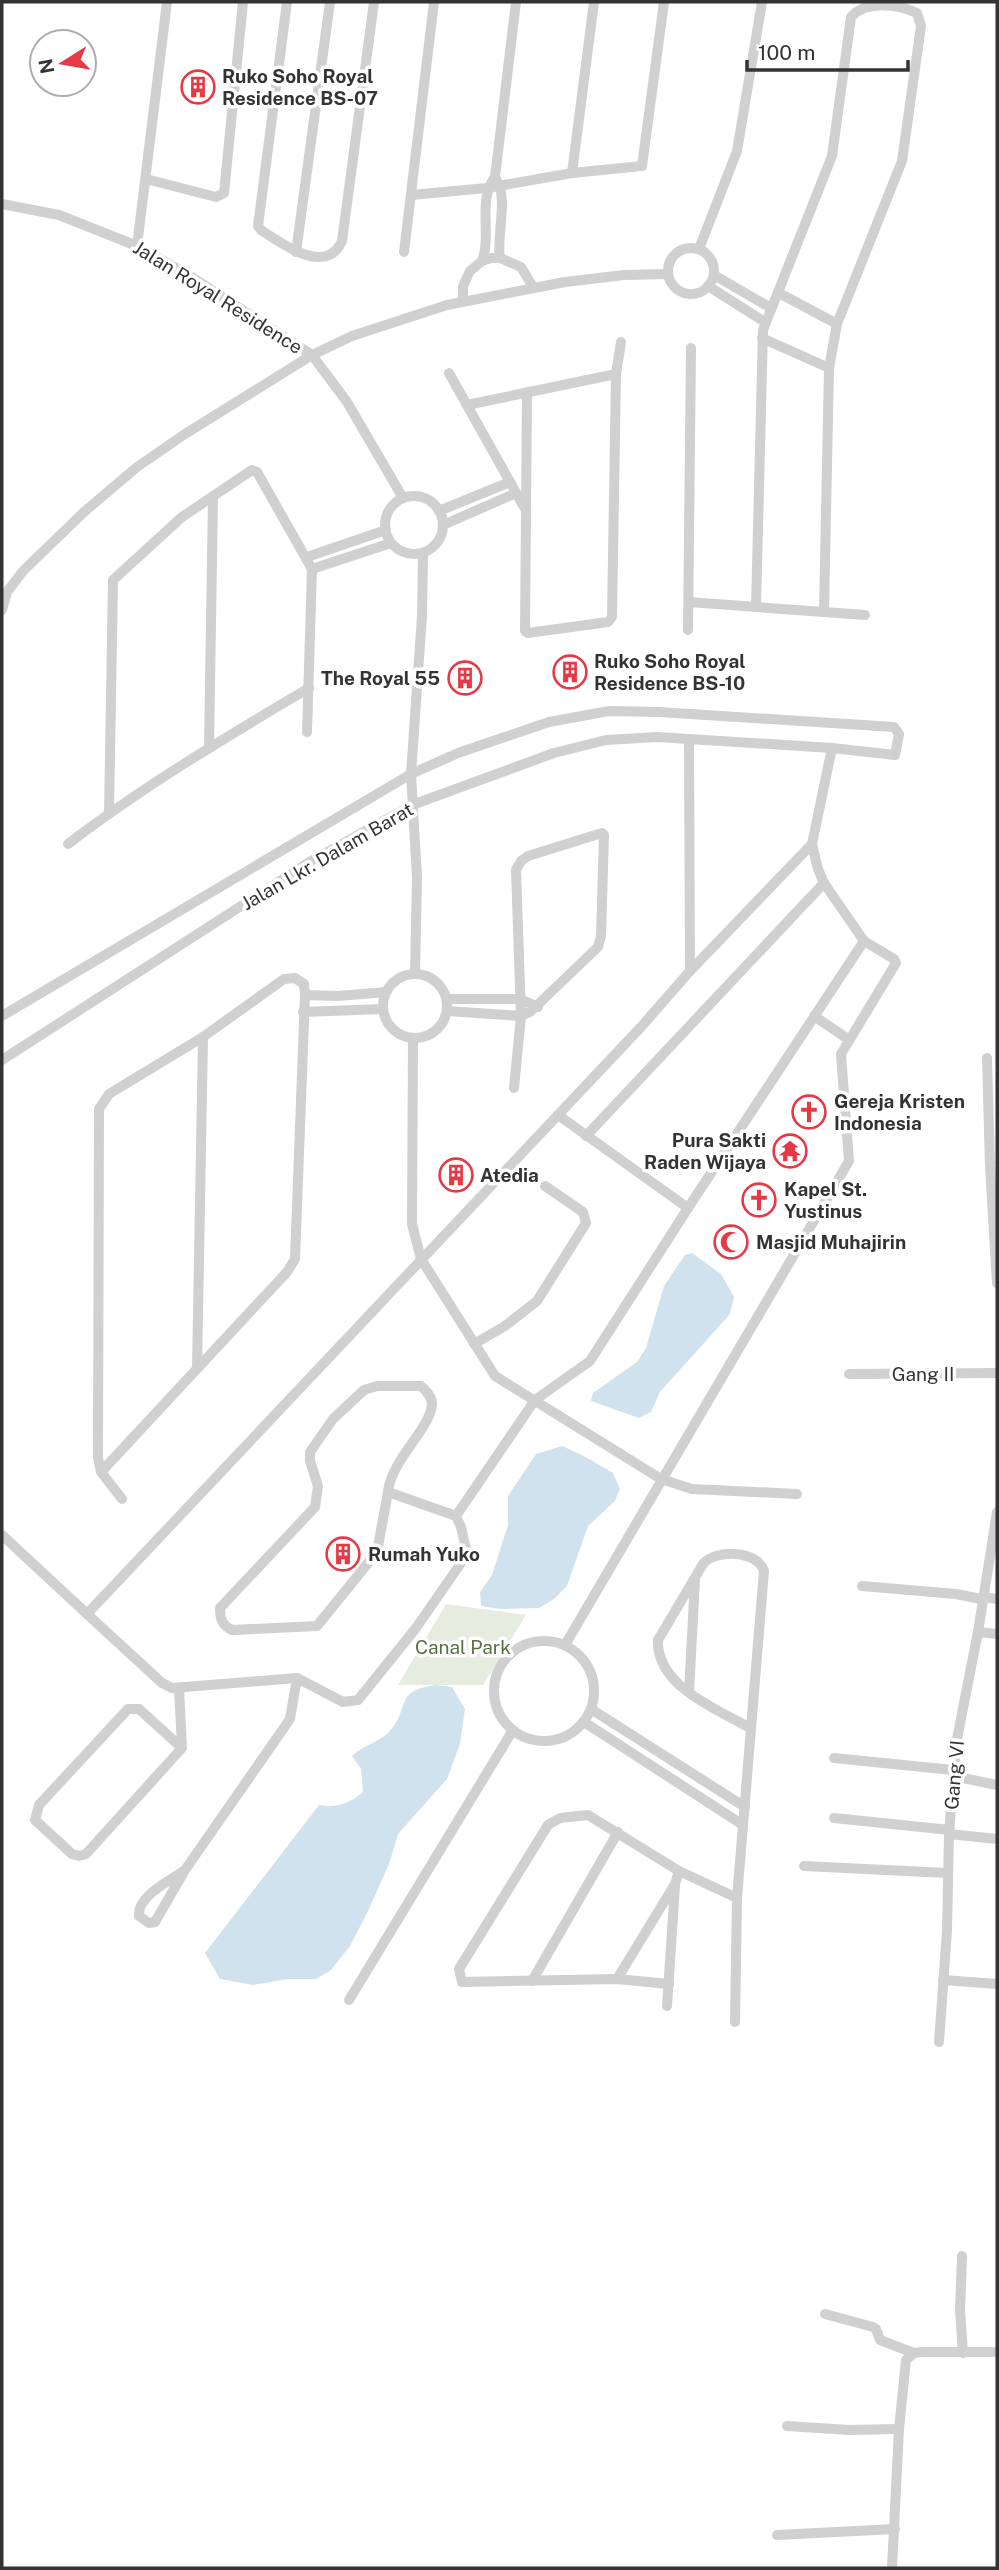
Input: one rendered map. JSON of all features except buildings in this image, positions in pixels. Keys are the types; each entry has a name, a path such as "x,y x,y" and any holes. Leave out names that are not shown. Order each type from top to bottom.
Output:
{"street":[{"path":"137,246 167,2"},
{"path":"146,179 216,197 224,193 243,2"},
{"path":"287,2 258,226 296,252 317,258 327,256 338,248 342,241 374,2"},
{"path":"296,252 330,2"},
{"path":"404,252 434,2"},
{"path":"500,258 498,181 516,2"},
{"path":"572,173 594,2"},
{"path":"411,195 487,188 498,181 642,166 664,2"},
{"path":"699,249 737,151 762,2"},
{"path":"755,607 762,338 765,322 779,293 832,156 850,17 863,8 881,6 916,13 921,26 902,161 837,324 829,368 824,612"},
{"path":"463,302 463,286 470,271 482,261 486,251 487,188"},
{"name":"Jalan Royal Residence","path":"2,204 59,215 137,246 187,274 312,355 347,402 404,498"},
{"path":"690,248 699,249 711,260 714,275 708,286 693,294 684,293 671,282 668,274 669,264 674,256 681,250 690,248"},
{"path":"482,261 500,258 521,267 533,287"},
{"path":"2,610 7,592 23,571 84,512 137,467 312,355 352,336 463,302 533,287 624,275 668,274"},
{"path":"714,275 771,308"},
{"path":"708,286 765,322"},
{"path":"779,293 837,324"},
{"path":"762,338 829,368"},
{"path":"527,392 525,631 566,630 611,621 616,374 621,341"},
{"path":"688,631 691,348"},
{"path":"449,373 525,509"},
{"path":"467,405 616,374"},
{"path":"109,813 111,585 115,576 182,516 247,472 257,472 313,569 307,732"},
{"path":"439,511 510,482"},
{"path":"443,525 516,493"},
{"path":"209,748 213,496"},
{"path":"404,498 424,498 433,503 439,511 443,525 441,537 434,547 423,553 400,551 391,543 386,530 389,511 404,498"},
{"path":"307,557 386,530"},
{"path":"313,569 391,543"},
{"path":"415,973 417,877 411,774 422,616 423,553"},
{"path":"689,602 865,615"},
{"path":"68,844 109,813 209,748 309,688"},
{"name":"Jalan Lkr. Dalam Barat","path":"2,1016 411,774 458,753 549,722 609,711 659,712 894,727 899,734 896,755 832,748 657,737 606,740 541,757 412,805 311,861 2,1060"},
{"path":"689,740 690,971"},
{"path":"565,1645 849,1161 842,1048 896,963 894,959 864,941 824,883 812,844 832,748"},
{"path":"447,1011 521,1016 538,1007 598,947 603,833 527,856 516,870 521,1016 514,1088"},
{"path":"87,1614 812,844"},
{"path":"586,1136 824,883"},
{"path":"456,1516 535,1400 590,1362 864,941"},
{"path":"415,973 429,976 440,986 447,999 443,1023 425,1037 402,1035 392,1029 386,1020 383,1009 386,992 393,982 403,975 415,973"},
{"path":"101,1472 295,1259 305,995 304,984 295,978 284,979 203,1037 109,1094 99,1110 98,1458 101,1472 122,1499"},
{"path":"305,995 386,992"},
{"path":"447,999 520,999 538,1007"},
{"path":"303,1012 383,1009"},
{"path":"814,1016 848,1039"},
{"path":"197,1369 203,1037"},
{"path":"413,1038 412,1224 421,1259 495,1376 661,1479 692,1489 797,1494"},
{"path":"987,1058 997,1283"},
{"path":"558,1115 688,1208"},
{"path":"474,1344 505,1326 537,1301 586,1223 583,1212 545,1186"},
{"name":"Gang II","path":"849,1374 997,1373"},
{"path":"377,1386 421,1386 430,1395 432,1404 428,1416 389,1477 388,1492 379,1549 317,1626 232,1630 224,1626 220,1618 220,1608 315,1507 318,1486 310,1452 333,1419 364,1390 377,1386"},
{"path":"2,1535 162,1683 172,1688 297,1678 343,1702 358,1700 416,1628 461,1563 466,1549 456,1516 388,1492"},
{"name":"Gang VI","path":"940,2042 953,1773 965,1688 978,1632 997,1511"},
{"path":"734,2022 737,1898 764,1571 757,1560 719,1554 709,1557 658,1640 657,1648 666,1671 689,1692 750,1728"},
{"path":"689,1692 696,1577"},
{"path":"862,1586 997,1599"},
{"path":"978,1632 997,1634"},
{"path":"547,1641 565,1645 580,1656 590,1671 594,1690 591,1709 584,1723 558,1740 526,1738 513,1730 501,1716 495,1699 495,1681 502,1664 514,1651 530,1643 547,1641"},
{"path":"185,1870 146,1899 139,1909 139,1916 149,1923 155,1922 185,1870 290,1719 297,1678"},
{"path":"179,1688 182,1748 86,1854 72,1854 35,1820 39,1805 128,1709 139,1709 182,1748"},
{"path":"591,1709 745,1807"},
{"path":"584,1723 743,1825"},
{"path":"349,2000 513,1730"},
{"path":"834,1758 953,1773 997,1785"},
{"path":"668,1984 617,1979 463,1982 458,1969 548,1825 560,1818 588,1815 679,1871 737,1898"},
{"path":"834,1818 997,1839"},
{"path":"532,1981 618,1832"},
{"path":"804,1866 948,1873"},
{"path":"667,2006 675,1884 679,1871"},
{"path":"617,1979 675,1884"},
{"path":"943,1980 997,1984"},
{"path":"962,2256 960,2310 963,2353"},
{"path":"825,2314 873,2327 880,2340 915,2353 997,2352"},
{"path":"891,2568 904,2369 906,2360 915,2353"},
{"path":"787,2426 849,2430 899,2429"},
{"path":"776,2535 895,2529"}],"green space":[{"name":"Canal Park","path":"446,1604 526,1615 483,1685 398,1685"}],"water":[{"path":"692,1253 721,1274 734,1297 730,1314 660,1392 651,1412 639,1418 591,1401 593,1393 637,1362 646,1348 664,1286 685,1255"},
{"path":"562,1446 613,1473 620,1489 615,1501 588,1526 567,1586 554,1599 539,1608 501,1609 481,1606 480,1592 492,1575 508,1525 508,1496 536,1454"},
{"path":"436,1685 452,1687 465,1709 460,1744 447,1779 398,1834 389,1864 350,1946 331,1970 316,1979 289,1979 253,1985 220,1979 205,1953 319,1805 342,1804 363,1792 361,1769 352,1756 389,1732 413,1691"}],"place":[{"name":"Ruko Soho Royal Residence BS-07","path":"198,87"},
{"name":"Ruko Soho Royal Residence BS-10","path":"570,672"},
{"name":"The Royal 55","path":"465,678"},
{"name":"Gereja Kristen Indonesia","path":"809,1112"},
{"name":"Pura Sakti Raden Wijaya","path":"790,1151"},
{"name":"Atedia","path":"456,1175"},
{"name":"Kapel St. Yustinus","path":"759,1200"},
{"name":"Masjid Muhajirin","path":"731,1242"},
{"name":"Rumah Yuko","path":"343,1554"}]}
